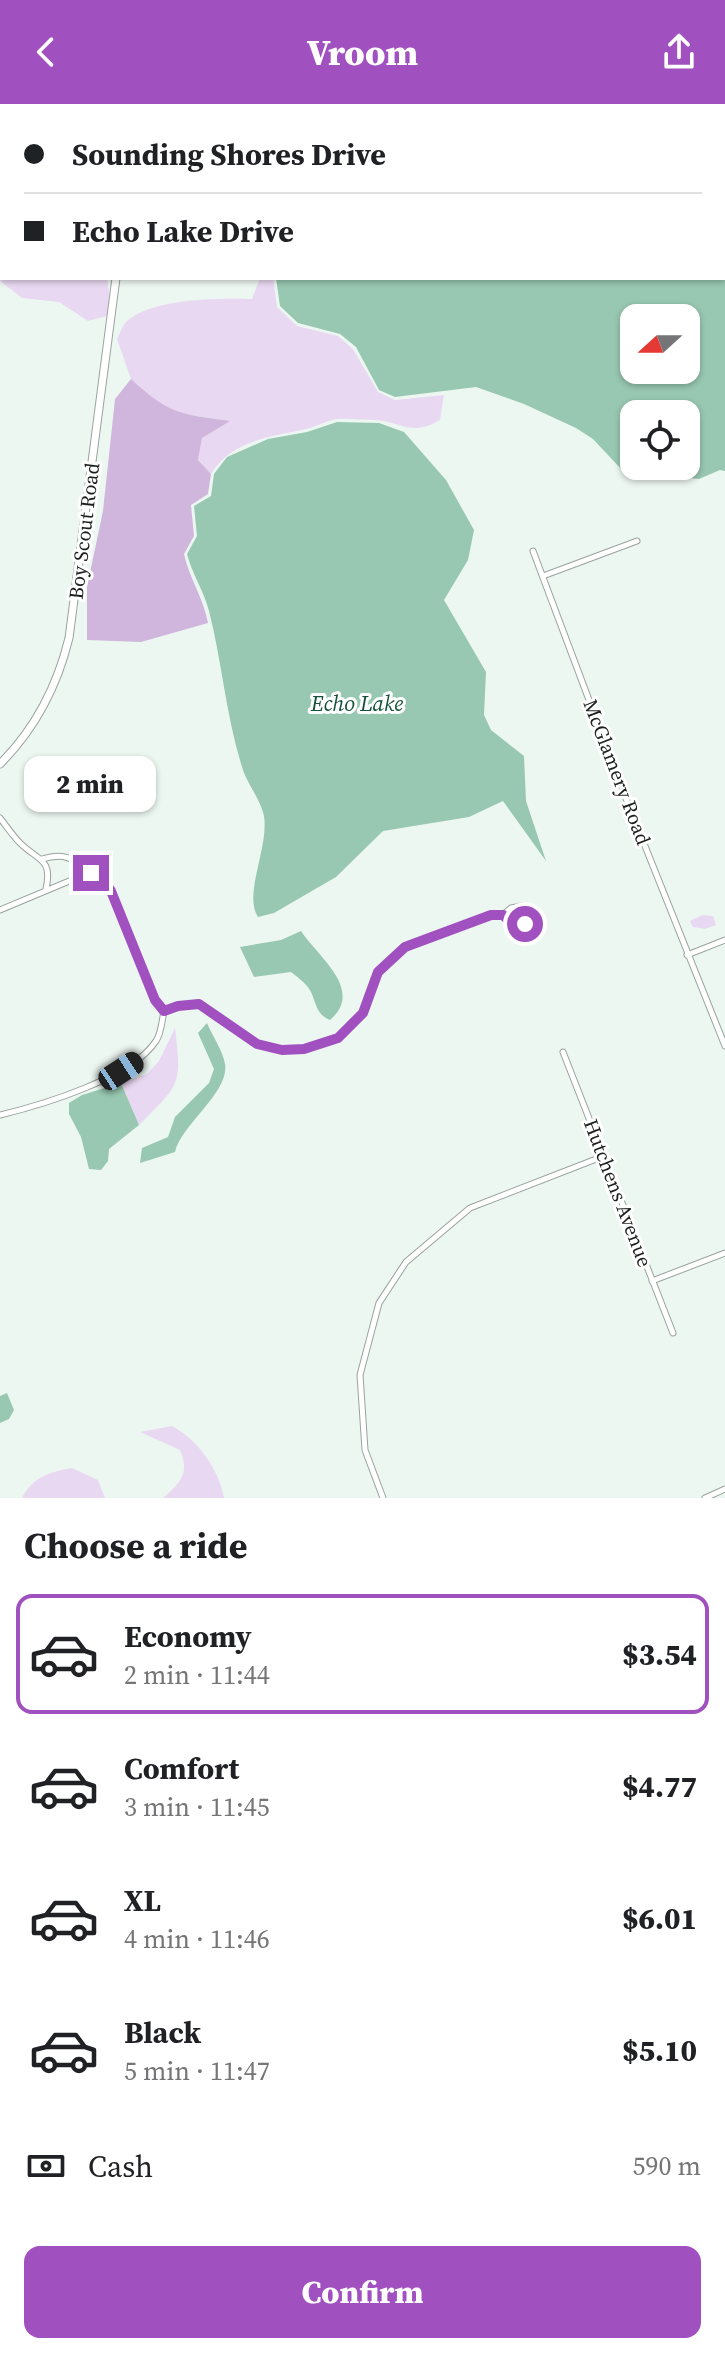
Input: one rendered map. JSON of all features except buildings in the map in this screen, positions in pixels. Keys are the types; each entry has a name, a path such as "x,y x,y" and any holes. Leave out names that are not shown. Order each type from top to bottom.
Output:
{"street":[{"name":"Boy Scout Road","path":"0,764 41,711 67,649 80,570 116,280"},
{"path":"543,576 637,541"},
{"name":"McGlamery Road","path":"533,551 687,955 725,1046"},
{"path":"0,818 19,843 42,859 48,871 46,890"},
{"path":"42,859 59,854 100,876 111,891 155,1000 164,1011"},
{"path":"0,910 91,873"},
{"path":"164,1011 199,1004 257,1044 282,1050 304,1049 338,1038 363,1013 378,972 405,947 491,915 503,915 516,906 522,906 529,915 525,924 519,925 512,924 503,915"},
{"path":"687,955 725,940"},
{"path":"0,1115 31,1108 121,1071 143,1057 158,1039 164,1011"},
{"name":"Hutchens Avenue","path":"563,1052 673,1333"},
{"path":"383,1498 365,1450 360,1375 379,1303 406,1262 470,1208 604,1156"},
{"path":"652,1281 725,1253"},
{"path":"705,1498 725,1489"}],"shaded area":[{"path":"107,280 110,298 107,316 88,321 59,302 22,298 0,281"},
{"path":"259,280 273,280 277,307 297,326 338,336 353,349 378,392 395,400 444,395 440,420 414,428 375,420 333,420 250,443 228,455 211,474 198,460 202,438 228,421 175,413 151,398 131,379 117,339 126,322 152,308 186,301 252,299"},
{"path":"131,379 166,406 198,416 230,421 202,438 198,460 211,474 208,494 191,505 194,536 184,554 208,623 141,642 87,640 87,587 103,511 115,399"},
{"path":"702,915 713,916 716,925 705,929 693,927 690,921"},
{"path":"175,1028 178,1062 175,1083 163,1101 139,1125 121,1083 147,1074 159,1061"},
{"path":"172,1426 206,1456 224,1498 163,1498 182,1477 183,1458 180,1450 140,1432"},
{"path":"72,1468 98,1480 105,1498 22,1498 31,1485 42,1477"}],"water":[{"path":"276,280 725,280 725,471 720,470 700,479 700,400 620,400 620,468 593,439 576,428 524,404 476,387 395,397 379,390 356,347 340,334 298,323 280,306"},
{"name":"Echo Lake","path":"337,422 379,423 404,432 446,480 474,530 468,560 444,600 486,672 484,715 491,730 524,756 526,801 546,861 503,801 469,817 383,831 336,877 274,913 258,917 253,896 265,829 264,816 242,767 209,611 187,554 197,536 194,506 211,496 214,474 227,457 268,439 307,432"},
{"path":"301,931 341,986 343,997 340,1009 330,1020 318,1009 307,986 291,972 254,977 240,947 281,940"},
{"path":"207,1023 225,1064 225,1075 220,1086 186,1131 175,1152 140,1163 142,1148 168,1137 175,1117 209,1083 214,1069 198,1033"},
{"path":"121,1083 139,1125 109,1149 108,1161 101,1170 89,1169 81,1137 69,1114 69,1103 82,1095"},
{"path":"7,1393 14,1410 9,1419 0,1423 0,1396"}],"route":[{"path":"91,873 100,876 111,891 155,1000 164,1011 199,1004 257,1044 282,1050 304,1049 338,1038 363,1013 378,972 405,947 491,915 503,915 512,924 525,924"}]}
